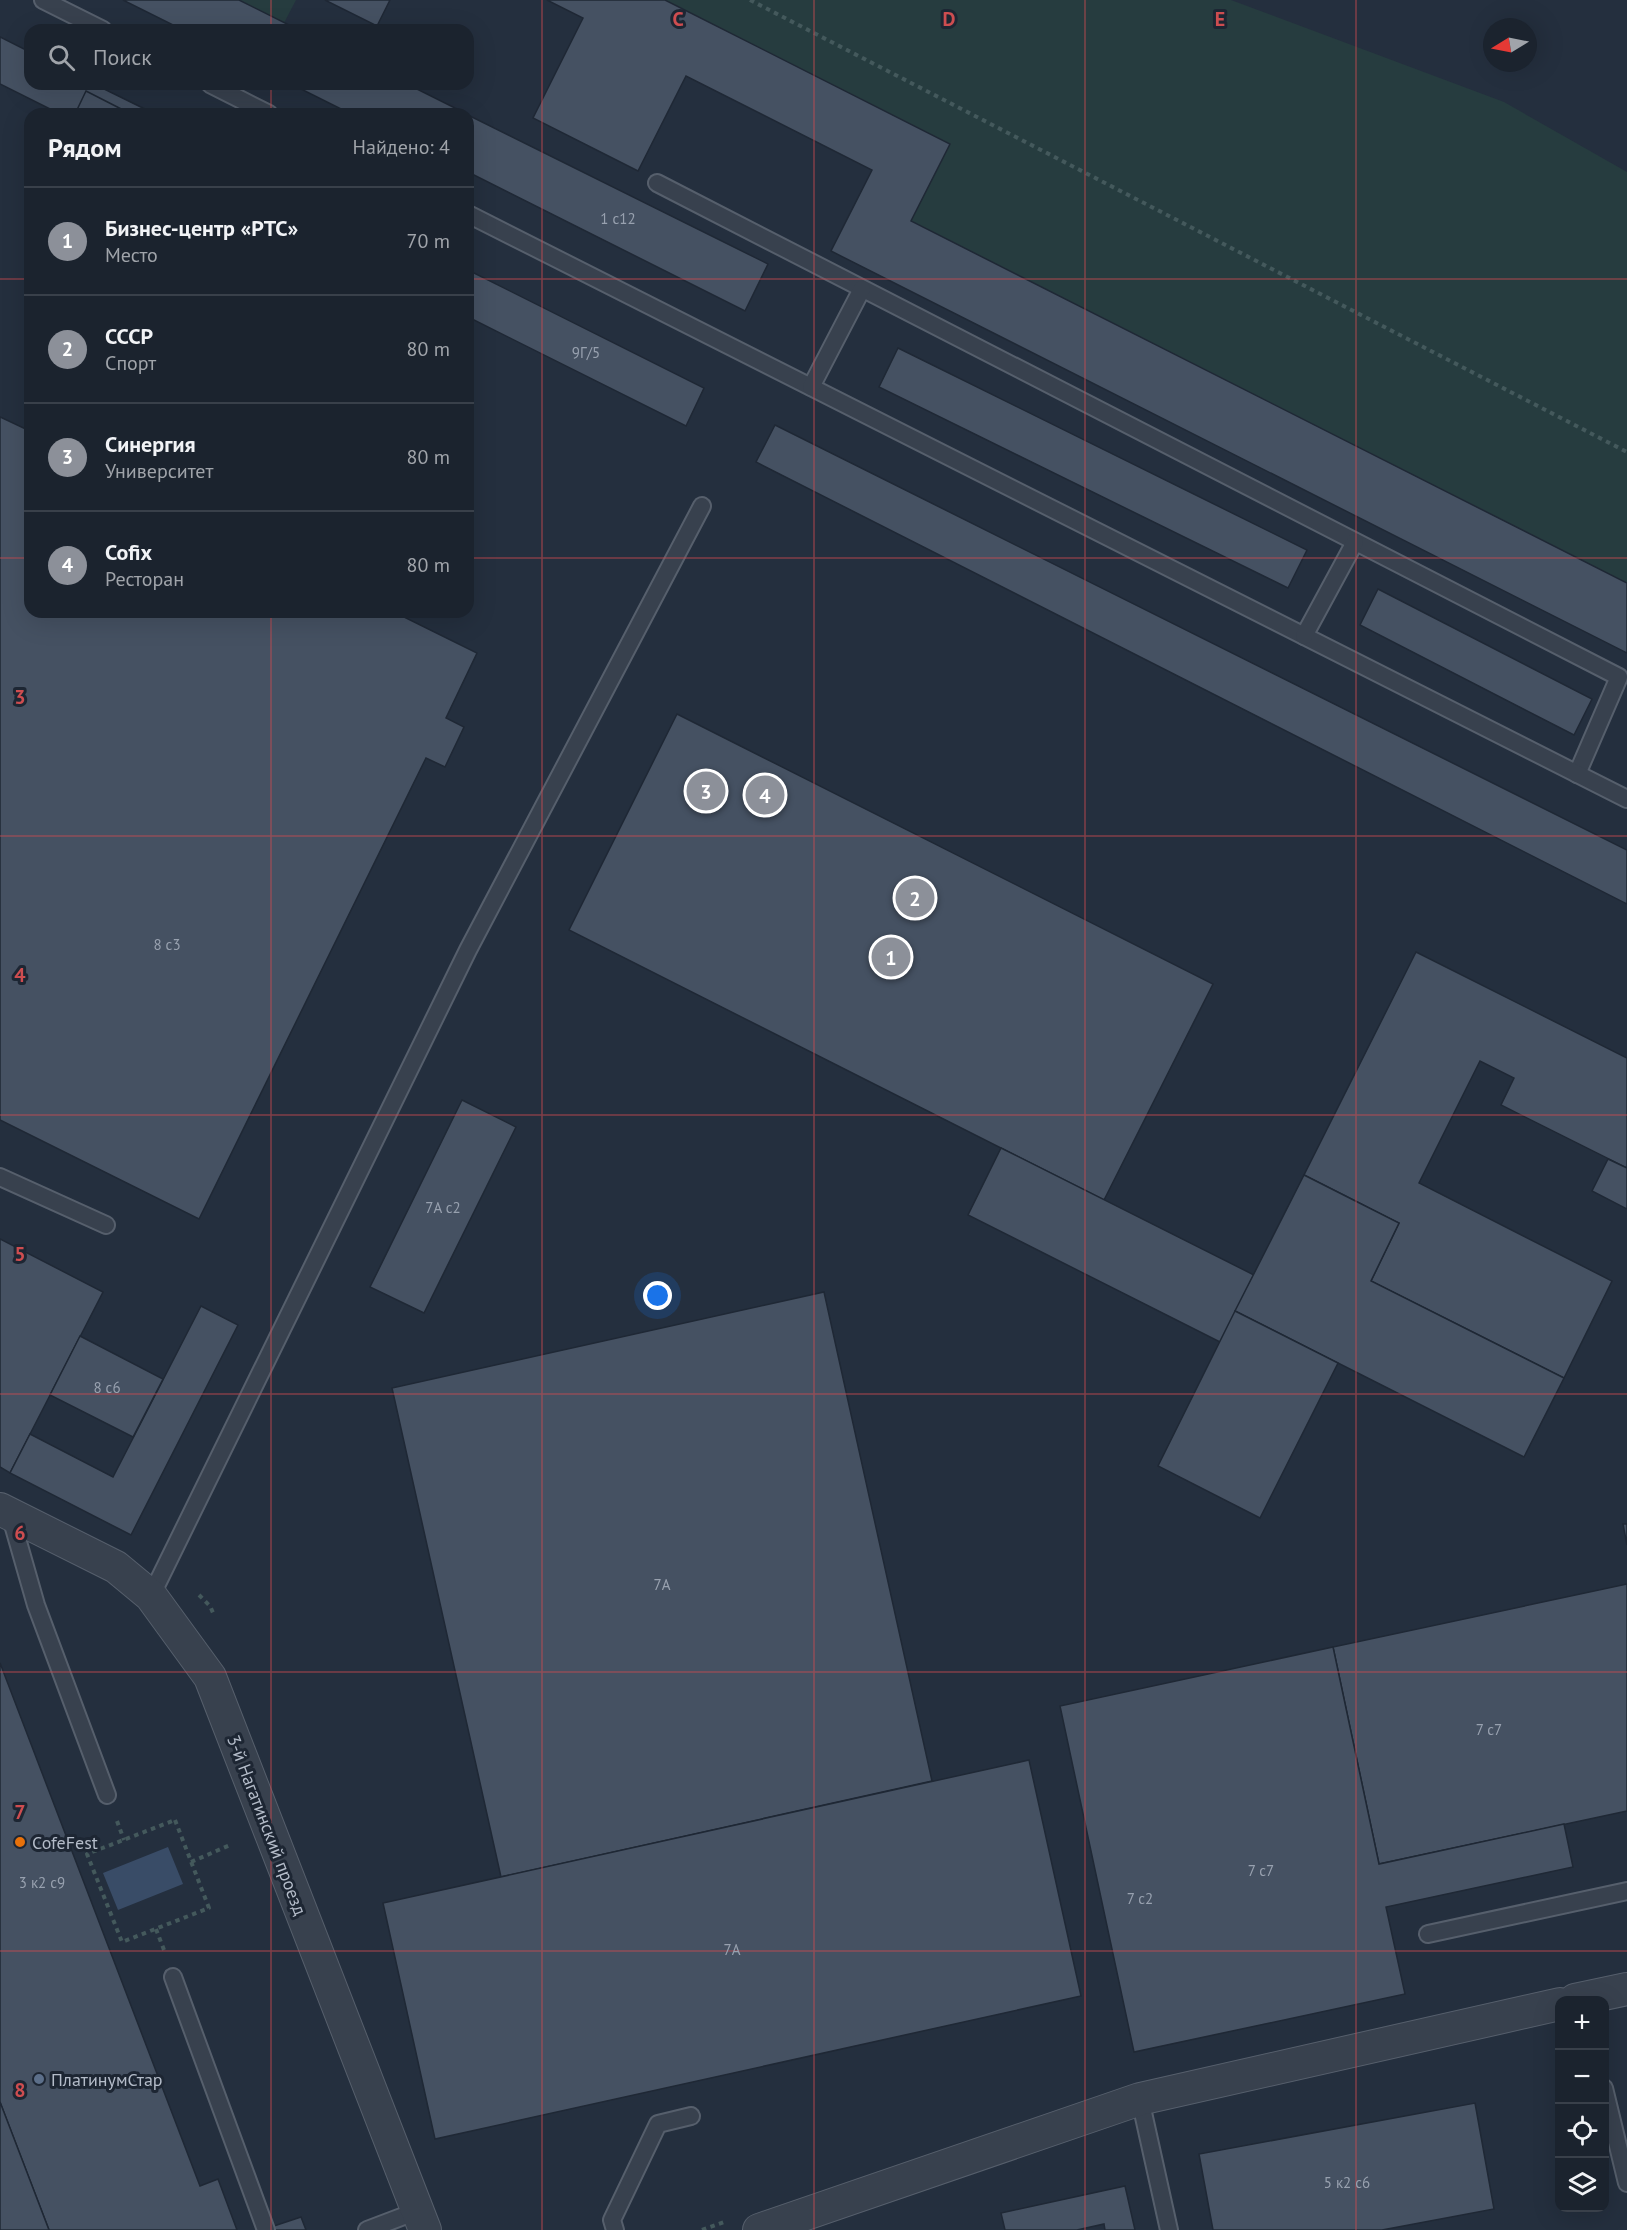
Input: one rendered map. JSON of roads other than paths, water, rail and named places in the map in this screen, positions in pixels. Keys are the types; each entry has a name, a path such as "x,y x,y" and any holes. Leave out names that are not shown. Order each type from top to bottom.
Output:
{"street":[{"name":"3-й Нагатинский проезд","path":"5,1511 116,1567 151,1596 210,1677 421,2221"},
{"path":"1597,1996 1627,1989"},
{"path":"759,2230 1140,2098 1555,2005"}],"lane":[{"path":"43,0 91,24"},
{"path":"222,90 257,108"},
{"path":"657,183 1619,677 1577,774"},
{"path":"474,217 1627,799"},
{"path":"811,387 862,289"},
{"path":"151,1596 468,950 702,506"},
{"path":"1304,636 1355,542"},
{"path":"0,1177 106,1225"},
{"path":"5,1511 36,1605 107,1795"},
{"path":"1428,1934 1627,1891"},
{"path":"172,1977 266,2230"},
{"path":"1140,2098 1169,2230"},
{"path":"1609,2104 1627,2183"},
{"path":"615,2230 612,2220 658,2124 692,2116"},
{"path":"367,2230 421,2221"}],"water":[{"path":"168,1847 183,1884 118,1910 103,1873"}],"place":[{"name":"Синергия","path":"706,791"},
{"name":"Cofix","path":"765,795"},
{"name":"СССР","path":"915,898"},
{"name":"Бизнес-центр «РТС»","path":"891,957"},
{"name":"CofeFest","path":"20,1842"},
{"name":"ПлатинумСтар","path":"39,2079"}]}
